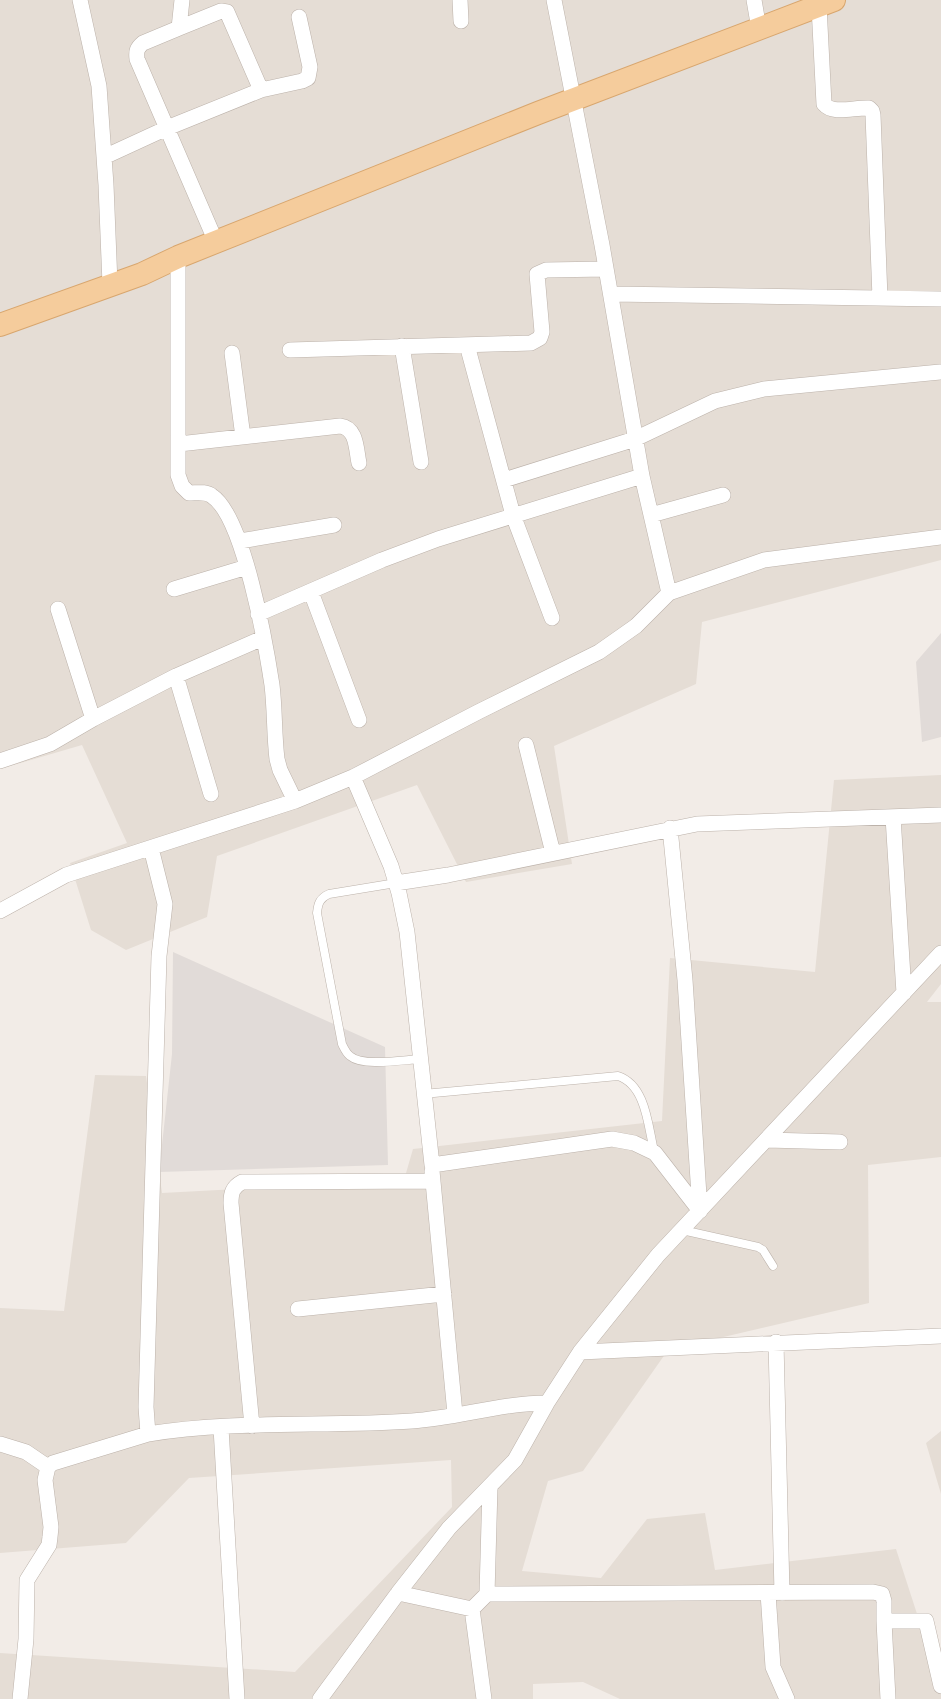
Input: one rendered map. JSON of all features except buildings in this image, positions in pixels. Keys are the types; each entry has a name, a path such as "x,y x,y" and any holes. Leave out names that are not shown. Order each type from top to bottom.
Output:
{"main road":[{"path":"0,325 142,274 178,257 573,100 827,3"}],"street":[{"path":"80,0 99,86 110,284"},
{"path":"179,28 182,0"},
{"path":"460,0 461,21"},
{"path":"554,0 611,294 642,477 669,593"},
{"path":"754,0 759,29"},
{"path":"827,3 824,104 834,110 868,108 873,115 880,298"},
{"path":"216,242 136,52 143,43 214,13 227,12 261,90"},
{"path":"104,157 167,128 261,90 308,78 310,67 299,17"},
{"path":"178,257 178,474 182,486 189,493 212,495 220,504 240,541 258,614 272,686 277,759 295,801"},
{"path":"290,350 536,341 542,332 537,274 546,270 606,269"},
{"path":"611,294 941,299"},
{"path":"467,345 513,515 552,618"},
{"path":"402,346 422,462"},
{"path":"232,353 243,437"},
{"path":"504,480 635,439 715,401 742,393 764,388 940,372"},
{"path":"179,444 340,426 347,427 354,436 359,463"},
{"path":"258,614 382,560 513,515 642,477"},
{"path":"651,515 723,495"},
{"path":"240,541 334,525"},
{"path":"0,911 59,878 295,801 353,777 478,711 599,652 636,626 669,593 743,566 774,558 941,537"},
{"path":"174,589 247,567"},
{"path":"310,592 359,720"},
{"path":"58,609 93,719"},
{"path":"0,761 50,744 176,676 262,638"},
{"path":"176,676 211,794"},
{"path":"526,745 553,853"},
{"path":"353,777 396,883 407,932 455,1414"},
{"path":"396,883 448,875 670,828 714,822 941,815"},
{"path":"893,817 904,993"},
{"path":"670,828 685,980 700,1211"},
{"path":"148,1434 146,1407 159,956 165,904 151,848"},
{"path":"320,1699 449,1528 515,1460 580,1352 658,1255 941,953"},
{"path":"432,1165 612,1139 634,1143 655,1153 700,1211"},
{"path":"767,1140 840,1142"},
{"path":"252,1426 231,1203 231,1193 236,1186 242,1182 433,1181"},
{"path":"298,1309 444,1294"},
{"path":"580,1352 941,1336"},
{"path":"776,1342 773,1667 787,1699"},
{"path":"20,1699 26,1639 27,1580 49,1545 51,1527 45,1480 48,1467 53,1464 148,1434 252,1426 413,1421 512,1404 548,1403"},
{"path":"221,1428 237,1699"},
{"path":"0,1444 26,1452 48,1467"},
{"path":"487,1594 490,1487"},
{"path":"472,1608 487,1594 873,1592 882,1594 884,1601 888,1699"},
{"path":"398,1593 472,1608"},
{"path":"472,1608 484,1699"},
{"path":"884,1621 933,1621 941,1686"}],"lane":[{"path":"396,883 329,894 318,903 317,913 342,1044 347,1054 365,1062 420,1059"},
{"path":"423,1094 618,1076 627,1078 635,1087 641,1100 655,1153"},
{"path":"682,1230 758,1247 764,1250 773,1266"}],"shaded area":[{"path":"0,0 941,0 941,560 702,622 696,684 554,746 572,864 466,882 417,785 217,856 207,917 126,950 91,930 70,863 127,843 82,745 0,769"},
{"path":"941,633 941,737 922,742 916,662"},
{"path":"941,775 941,984 927,1002 941,1002 941,1157 868,1165 869,1303 668,1350 583,1471 548,1481 522,1571 601,1578 647,1519 705,1513 715,1570 896,1549 941,1688 941,1699 620,1699 583,1682 533,1684 533,1699 0,1699 0,1653 295,1672 452,1507 451,1460 189,1478 126,1543 0,1553 0,1308 64,1311 95,1075 146,1076 162,1193 404,1180 413,1149 662,1121 670,958 815,972 834,780"},
{"path":"173,952 385,1047 388,1165 159,1172 172,1054"},
{"path":"941,1431 941,1494 926,1443"}]}
